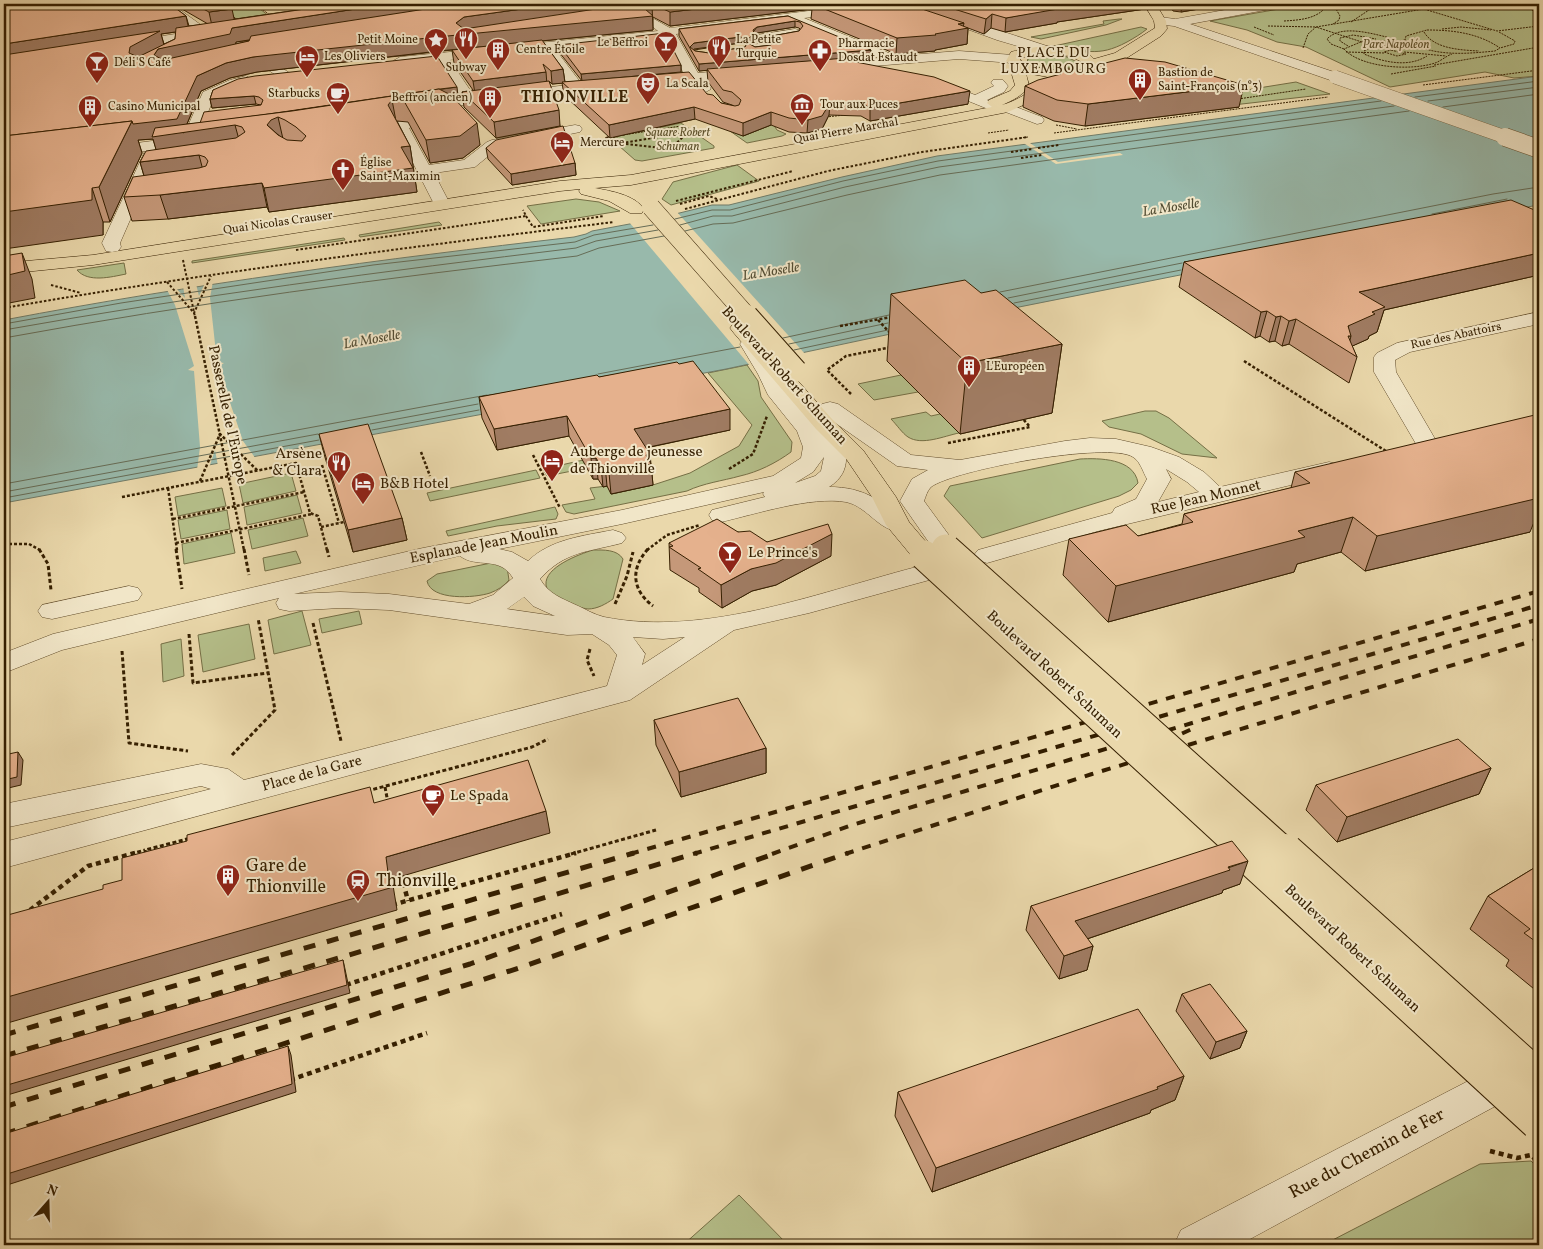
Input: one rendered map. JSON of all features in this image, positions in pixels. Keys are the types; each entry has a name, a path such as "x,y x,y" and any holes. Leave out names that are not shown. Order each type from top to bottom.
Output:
{"main road":[{"path":"1019,59 1045,50 1065,51 1087,62 1120,56 1151,38 1160,25 1152,7"},
{"path":"1019,59 1040,72 1058,73 1079,71 1087,62"},
{"name":"Quai Pierre Marchal","path":"552,182 646,167 1015,94 1022,86 1019,75 1019,59"},
{"name":"Quai Pierre Marchal","path":"517,194 560,186 622,182 1008,108 1030,100 1058,73"},
{"name":"Quai Pierre Marchal","path":"653,206 650,199 652,191 658,184 674,175 710,165"},
{"name":"Quai Pierre Marchal","path":"622,182 646,167"},
{"name":"Quai Nicolas Crauser","path":"4,259 112,247 552,182"},
{"name":"Boulevard Robert Schuman","path":"622,182 618,190 653,206 782,373 827,416 908,516 931,559 1539,1081"},
{"path":"517,194 589,192 653,206"},
{"name":"Quai Nicolas Crauser","path":"4,269 98,259 517,194"},
{"name":"Boulevard Robert Schuman","path":"653,206 740,328"},
{"name":"Boulevard Robert Schuman","path":"827,416 884,497 898,525 931,559 1539,1121"}],"street":[{"path":"165,4 197,28 209,32 240,50 263,72 288,74"},
{"path":"390,62 669,34 674,31 886,4 904,12"},
{"path":"1160,25 1258,4"},
{"path":"1177,20 1276,4"},
{"path":"1152,7 1161,15 1539,149"},
{"path":"774,9 816,29 914,65 982,102 999,89 1001,86 998,84"},
{"path":"641,14 669,34 714,102"},
{"path":"1019,59 941,20 1045,50"},
{"path":"114,47 172,48 209,32 236,28"},
{"path":"754,48 766,47 761,38 799,33"},
{"path":"521,36 541,47 577,87"},
{"path":"810,68 914,65 959,55 976,48 978,44 977,39"},
{"path":"240,50 262,44"},
{"path":"959,55 1019,59"},
{"path":"434,57 444,60 466,107"},
{"path":"189,142 208,95 263,72 285,59"},
{"path":"1087,62 1115,72"},
{"path":"645,81 761,72"},
{"path":"347,135 401,126 466,107 535,93 616,84"},
{"path":"535,93 547,104"},
{"path":"409,108 447,104 466,107"},
{"path":"1008,108 1037,120"},
{"path":"200,115 218,113"},
{"path":"401,126 440,200"},
{"path":"424,170 469,164 486,150 570,126"},
{"path":"480,132 486,150"},
{"path":"89,153 205,139"},
{"path":"112,247 111,243 155,145"},
{"path":"143,170 164,165"},
{"path":"132,195 150,193"},
{"name":"Rue des Abattoirs","path":"1390,453 1436,442 1385,372 1384,356 1404,347 1539,318"},
{"name":"Esplanade Jean Moulin","path":"4,664 53,643 446,551 764,486 795,474 809,463 814,454 815,446 810,433 779,395 782,373 740,328"},
{"path":"827,416 905,461 963,466"},
{"name":"Esplanade Jean Moulin","path":"289,603 380,577 819,483 828,477 835,468 836,457 827,416"},
{"path":"931,559 912,501 916,489 922,483 963,466 1079,446 1117,446 1142,453 1164,469 1180,487 1215,496"},
{"path":"1091,525 1145,504 1159,479 1149,460 1142,453"},
{"name":"Rue Jean Monnet","path":"987,555 1091,525 1346,465"},
{"name":"Esplanade Jean Moulin","path":"473,612 492,607 511,595 542,562 553,554 575,546 824,494 860,498 898,525"},
{"path":"446,551 486,554 503,558 518,565 527,577"},
{"name":"Esplanade Jean Moulin","path":"527,577 535,593 543,600 605,616 652,631 726,623 831,600 931,559"},
{"path":"389,602 408,572"},
{"path":"53,643 51,601 129,594"},
{"name":"Esplanade Jean Moulin","path":"4,671 186,613 289,603 340,600 389,602 567,626 605,616"},
{"name":"Esplanade Jean Moulin","path":"605,616 631,654 620,693"},
{"name":"Esplanade Jean Moulin","path":"620,693 726,623"},
{"name":"Place de la Gare","path":"4,855 620,693"},
{"path":"4,816 201,775 217,777 240,793"},
{"name":"Rue du Chemin de Fer","path":"1196,1245 1465,1101 1539,1064"}],"path":[{"path":"256,4 274,18"},
{"path":"311,4 321,11"},
{"path":"1282,21 1308,19 1318,15 1329,4 1336,9 1340,16 1332,24"},
{"path":"1340,4 1362,4"},
{"path":"1350,22 1378,4"},
{"path":"1385,53 1385,51 1398,51 1427,56 1446,56 1495,51 1514,44 1515,41 1508,35 1407,4"},
{"path":"1518,4 1539,13"},
{"path":"1252,24 1316,27 1424,9"},
{"path":"1405,40 1408,35 1461,27 1497,32 1539,26"},
{"path":"1316,27 1374,46 1393,45 1400,41"},
{"path":"1303,49 1308,34 1316,27"},
{"path":"1438,30 1474,36 1491,41 1500,48"},
{"path":"1344,49 1331,44 1327,39 1332,33 1366,32 1400,41"},
{"path":"1424,32 1428,39 1438,44 1482,52"},
{"path":"1343,36 1353,35 1382,40 1405,40 1424,49 1454,54"},
{"path":"1343,36 1340,41 1348,46"},
{"path":"1344,49 1361,42 1382,40"},
{"path":"1393,45 1398,51"},
{"path":"1364,51 1374,46"},
{"path":"1389,74 1539,48"},
{"path":"1344,49 1350,57 1392,66 1432,64 1439,62 1446,56"},
{"path":"1345,52 1364,51 1385,53 1393,56 1405,55 1403,52"},
{"path":"1364,51 1364,54 1372,58 1396,62 1418,61 1427,56"},
{"path":"1393,56 1396,62"},
{"path":"1392,66 1396,62"},
{"path":"1432,64 1436,66"},
{"path":"1419,85 1539,70"},
{"path":"1231,100 1298,90"},
{"path":"988,133 1025,128 1037,120 1080,129 1331,97"},
{"path":"1236,104 1243,108"},
{"path":"825,117 840,116"},
{"path":"618,136 681,126"},
{"path":"645,131 672,128"},
{"path":"617,144 692,131"},
{"path":"648,132 655,138"},
{"path":"621,143 670,149 688,132"},
{"path":"678,211 828,171 922,152 1030,136"},
{"path":"609,137 605,138 613,144"},
{"path":"1038,148 1059,146"},
{"path":"1011,152 1033,149"},
{"path":"1021,158 1042,155"},
{"path":"653,206 797,170"},
{"path":"695,200 709,196 718,200"},
{"path":"354,241 525,215 533,227 607,216"},
{"path":"4,308 84,294 372,252 615,222"},
{"name":"Passerelle de l'Europe","path":"183,260 249,575"},
{"path":"166,282 194,313 211,276"},
{"path":"45,283 84,294"},
{"path":"840,326 895,317"},
{"path":"878,320 895,338"},
{"path":"853,395 828,370 846,356 894,347"},
{"path":"1244,361 1390,453"},
{"path":"722,474 753,454 767,414"},
{"path":"945,443 1030,427 1023,419"},
{"path":"200,482 220,434 258,471"},
{"path":"421,452 430,476"},
{"path":"534,455 562,513"},
{"path":"122,497 296,463 310,513 312,514"},
{"path":"322,464 339,523"},
{"path":"168,488 186,613 193,683 268,673"},
{"path":"173,519 304,492"},
{"path":"176,543 312,514 318,516 331,565"},
{"path":"321,527 344,522"},
{"path":"654,607 639,594 634,582 639,561 647,550 663,537"},
{"path":"4,544 32,546 44,554 50,576 51,601"},
{"path":"605,616 617,602 627,576 634,546"},
{"path":"641,548 647,550"},
{"path":"240,793 230,756 275,710 258,618"},
{"path":"312,618 342,744"},
{"path":"122,647 130,743 194,752"},
{"path":"385,787 388,805"},
{"path":"390,906 656,830"},
{"path":"27,912 88,866 199,836"},
{"path":"146,850 146,859"},
{"path":"401,874 408,901"},
{"path":"338,988 562,914"},
{"path":"281,1084 427,1033"},
{"path":"1490,1151 1517,1158 1531,1155 1539,1163"}],"green space":[{"path":"218,4 254,4 270,17 240,22"},
{"name":"Parc Napoléon","path":"1308,4 1539,4 1539,76 1514,78 1485,72 1390,87 1306,47 1277,42 1247,30 1210,21"},
{"path":"1122,19 1106,25 1041,39 1031,37 1104,24 1103,21"},
{"path":"1141,27 1147,29 1127,42 1107,50 1083,51 1054,46"},
{"path":"1054,54 1077,62 1067,68 1052,70 1037,67 1027,60 1035,55"},
{"path":"1296,82 1330,94 1233,105 1240,91"},
{"name":"Square Robert Schuman","path":"681,123 714,146 714,148 642,161 635,160 610,138 618,137 616,134 645,131"},
{"path":"773,124 777,130 786,134 747,143 730,131 743,136"},
{"path":"737,165 759,181 671,205 662,199 673,182"},
{"path":"576,199 599,202 620,211 541,224 527,206"},
{"path":"439,222 442,225 360,237 359,235"},
{"path":"344,238 345,240 192,263 192,261"},
{"path":"124,263 126,274 107,277 87,277 77,270"},
{"path":"747,365 758,381 761,397 792,442 791,452 753,472 687,491 574,514 566,512 562,505 595,499 590,488 607,486 612,494 653,485 690,473 739,446 752,425 708,373"},
{"path":"901,375 918,392 874,400 858,384"},
{"path":"1145,411 1156,411 1169,418 1217,458 1182,454 1141,434 1109,427 1102,421"},
{"path":"926,412 931,416 940,414 959,433 940,438 914,440 908,437 891,419"},
{"path":"588,459 592,467 547,476 543,469"},
{"path":"1080,459 1115,461 1123,464 1135,475 1138,483 1131,490 1119,496 982,538 944,496 950,486"},
{"path":"536,470 540,478 430,501 427,493"},
{"path":"291,473 296,491 243,503 239,484"},
{"path":"222,488 226,506 178,516 175,497"},
{"path":"297,495 302,513 247,525 244,507"},
{"path":"555,507 558,514 556,519 497,526 448,536 446,531"},
{"path":"227,510 230,529 181,539 178,520"},
{"path":"303,518 308,536 252,549 248,530"},
{"path":"231,533 235,553 184,564 182,544"},
{"path":"593,550 614,552 623,559 613,599 601,606 588,609 564,601 548,589 546,585 547,578 551,572 564,562"},
{"path":"296,551 301,563 265,571 263,558"},
{"path":"491,563 507,567 509,580 501,588 483,595 465,597 445,595 436,592 427,581 437,574"},
{"path":"302,611 311,645 274,654 268,620"},
{"path":"359,611 362,624 322,633 319,619"},
{"path":"249,624 255,659 203,672 198,635"},
{"path":"181,639 184,676 163,682 161,644"},
{"path":"1531,1161 1539,1169 1539,1245 1323,1245 1480,1164"},
{"path":"739,1195 788,1245 683,1245"}],"water":[{"name":"La Moselle","path":"1539,76 1539,205 994,312 726,369 4,503 4,320 288,273 574,237 592,231 651,220 712,205 729,205 937,156"}],"pier":[{"path":"1027,141 1058,162 1120,153 1123,155 1056,164 1022,142"},
{"path":"676,211 806,355 751,367 629,222"},
{"path":"213,281 210,298 217,362 224,363 218,367 243,441 256,459 244,461 231,447 234,463 218,466 215,450 209,468 197,470 200,447 194,371 188,370 194,366 175,305 166,288 175,287 185,298 183,286 196,284 199,296 205,283"}],"building":[{"path":"4,4 170,4 186,16 4,44"},
{"path":"194,4 226,4 232,9 209,12"},
{"path":"339,4 388,4 232,28 230,34 158,49 154,55 163,60 249,41 251,36 449,4 558,4 464,17 456,23 464,29 596,9 614,4 652,4 645,9 653,16 253,57 226,63 197,76 177,119 133,124 132,121 4,136 4,55 160,31 130,47 129,53 138,57 175,39 176,28"},
{"path":"652,4 740,4 670,12"},
{"path":"812,4 907,4 964,23 958,24 968,28 936,35 897,38"},
{"path":"938,4 1088,4 1006,18 992,14 986,19"},
{"path":"788,16 871,50 699,64 679,29","holes":["795,21 800,22 803,26 799,31 772,36 774,41 771,45 755,47 748,43 745,47 709,53 695,51 690,47 694,43 740,37 747,40 755,36 753,30 757,27"]},
{"path":"665,33 681,65 581,74 559,45"},
{"path":"542,40 563,69 551,71 543,64 546,72 473,81 452,50"},
{"path":"437,56 457,87 200,123 204,112 261,105 263,100 254,96 210,99 213,90 238,79"},
{"path":"846,58 840,59 934,77 970,91 870,108 862,103 830,103 822,116 808,120 789,118 771,112 743,123 694,107 609,125 562,82 689,72 707,94 713,95 721,103 735,106 739,105 741,100 732,92 723,90 707,69"},
{"path":"1125,58 1165,62 1244,85 1088,104 1057,100 1025,86 1038,80 1061,74 1066,69 1078,70"},
{"path":"549,81 559,110 494,122 462,92"},
{"path":"439,89 451,95 477,123 460,136 426,140 404,101 392,100 388,105 410,146 401,147 413,168 264,188 262,183 160,195 124,197 133,177 199,168 206,166 208,161 205,157 199,155 140,162 146,151 236,138 245,132 242,127 235,125 152,137 155,128 292,111","holes":["278,117 306,136 302,141 287,140 267,125 271,120"]},
{"path":"132,121 99,187 92,188 92,200 4,212 4,136"},
{"path":"563,126 575,163 511,174 486,148 496,140"},
{"path":"1511,200 1539,212 1539,253 1359,292 1385,307 1372,312 1375,314 1348,326 1351,336 1348,336 1357,357 1296,319 1289,321 1281,316 1276,317 1267,311 1261,312 1184,262"},
{"path":"22,253 25,271 4,276 4,256"},
{"path":"965,280 981,293 996,290 1062,344 967,363 891,294"},
{"path":"693,361 730,409 634,429 650,454 646,455 651,464 609,473 605,465 601,466 596,458 591,458 567,416 494,429 479,397 597,375 599,377 677,362 679,364"},
{"path":"1539,414 1539,498 1377,536 1353,517 1298,531 1305,537 1116,586 1069,539 1126,525 1138,536 1193,522 1184,514 1310,483 1295,472"},
{"name":"B&B Hotel","path":"368,424 402,518 348,530 319,434"},
{"path":"717,519 738,532 750,531 767,542 828,524 832,534 776,563 751,569 721,585 698,569 701,568 669,547 673,546 669,543"},
{"path":"738,698 766,748 679,772 654,720"},
{"path":"1458,739 1491,768 1347,817 1316,785"},
{"path":"18,752 17,777 4,780 4,755"},
{"path":"528,760 546,811 386,857 390,888 4,998 4,916 103,889 103,885 122,880 122,858 187,841 187,835 370,787 374,803"},
{"path":"1232,841 1248,861 1228,867 1230,870 1075,921 1093,946 1064,956 1031,906"},
{"path":"1539,865 1539,944 1524,933 1530,929 1488,896"},
{"path":"343,960 347,985 4,1086 4,1058"},
{"path":"1210,984 1247,1031 1216,1042 1182,994"},
{"path":"1138,1009 1184,1076 1157,1087 1158,1089 936,1168 898,1092"},
{"path":"288,1046 292,1084 4,1175 4,1134"}],"railway":[{"path":"630,854 1539,591"},
{"path":"693,854 1539,605"},
{"path":"772,854 852,825 1539,619"},
{"path":"847,853 1092,774 1539,639"},
{"path":"1133,756 1194,728"},
{"path":"4,1035 634,853"},
{"path":"4,1056 697,853"},
{"path":"4,1107 470,964 776,853"},
{"path":"4,1134 522,967 847,853"}],"place":[{"name":"Subway","path":"466,60"},
{"name":"Petit Moine","path":"436,61"},
{"name":"Le Beffroi","path":"666,64"},
{"name":"La Petite Turquie","path":"719,68"},
{"name":"Centre Étoile","path":"498,71"},
{"name":"Pharmacie Dosdat Estaudt","path":"820,72"},
{"name":"Les Oliviers","path":"307,78"},
{"name":"Déli'S Café","path":"97,84"},
{"name":"Bastion de Saint-François (n°3)","path":"1140,101"},
{"name":"La Scala","path":"648,105"},
{"name":"Starbucks","path":"338,115"},
{"name":"Beffroi (ancien)","path":"490,119"},
{"name":"Tour aux Puces","path":"802,126"},
{"name":"Casino Municipal","path":"90,128"},
{"name":"Mercure","path":"562,164"},
{"name":"Église Saint-Maximin","path":"343,191"},
{"name":"L'Européen","path":"969,388"},
{"name":"Auberge de jeunesse de Thionville","path":"552,482"},
{"name":"Arsène & Clara","path":"339,484"},
{"name":"B&B Hotel","path":"363,505"},
{"name":"Le Prince's","path":"730,574"},
{"name":"Le Spada","path":"433,817"},
{"name":"Gare de Thionville","path":"228,897"},
{"name":"Thionville","path":"358,902"}],"district":[{"name":"PLACE DU LUXEMBOURG","path":"1054,62"},
{"name":"THIONVILLE","path":"575,98"}]}
